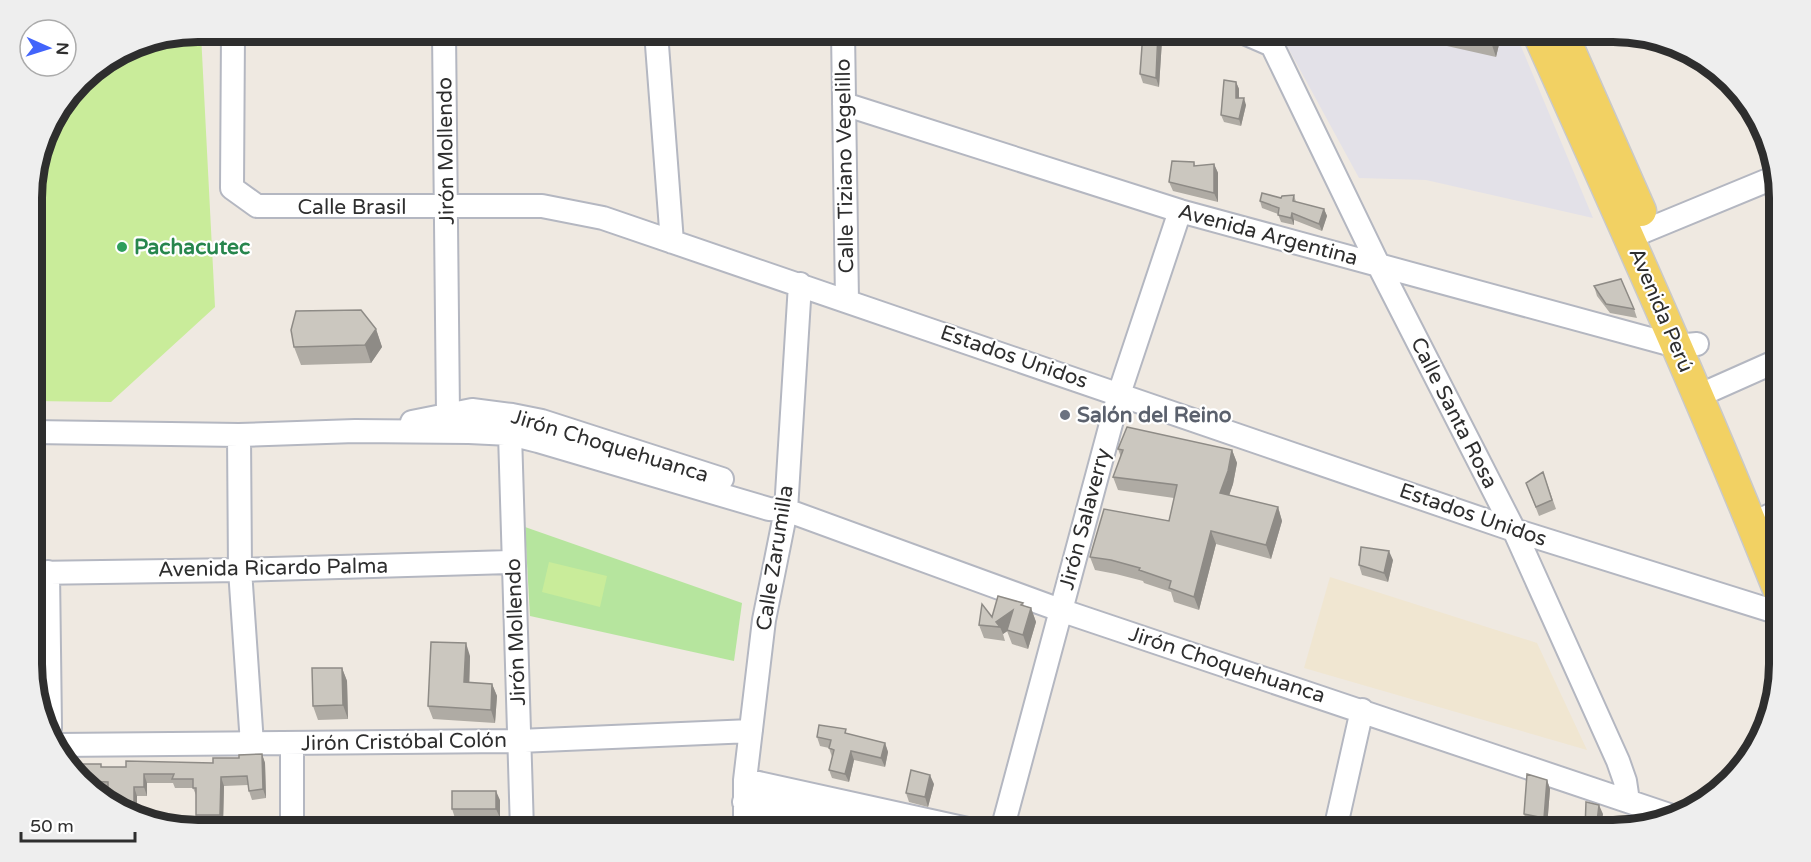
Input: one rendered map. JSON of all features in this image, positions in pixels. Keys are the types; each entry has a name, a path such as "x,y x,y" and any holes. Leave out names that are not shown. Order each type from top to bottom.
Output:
{"main road":[{"name":"Avenida Perú","path":"1552,42 1640,234 1707,392 1769,520"}],"street":[{"name":"Calle Brasil","path":"233,42 232,188 257,206 446,207"},
{"name":"Jirón Mollendo","path":"444,42 448,414"},
{"path":"657,42 672,242"},
{"name":"Calle Tiziano Vegelillo","path":"843,42 847,301"},
{"name":"Calle Santa Rosa","path":"1275,42 1378,264 1514,530 1618,761 1625,781 1628,801"},
{"name":"Avenida Argentina","path":"844,104 1180,212 1686,345"},
{"path":"1640,234 1768,180"},
{"name":"Estados Unidos","path":"446,207 542,206 603,218 1514,530 1769,610"},
{"name":"Jirón Salaverry","path":"1005,820 1119,394 1180,212"},
{"name":"Calle Zarumilla","path":"745,820 744,791 764,620 786,510 800,284"},
{"path":"1707,392 1769,364"},
{"name":"Jirón Choquehuanca","path":"355,431 472,410 512,415 542,421 776,497 786,510"},
{"name":"Jirón Choquehuanca","path":"42,432 239,435 355,431 510,434 769,509 786,510 1060,610 1661,812"},
{"name":"Jirón Mollendo","path":"510,434 522,820"},
{"path":"239,435 240,570 252,744"},
{"name":"Avenida Ricardo Palma","path":"42,573 513,562"},
{"path":"42,604 49,710"},
{"path":"1337,820 1362,710"},
{"name":"Jirón Cristóbal Colón","path":"65,745 519,741 751,731"},
{"path":"292,743 292,820"},
{"path":"744,791 914,820"},
{"path":"744,791 846,820"}],"shaded area":[{"path":"1286,42 1519,42 1593,218 1426,180 1359,178"},
{"path":"1330,577 1537,643 1587,750 1304,668"}],"green space":[{"name":"Pachacutec","path":"187,42 201,42 215,307 111,402 42,401 42,187 45,167 54,138 68,111 103,74 129,58 148,50"},
{"path":"525,527 742,603 734,661 530,616"},
{"path":"549,562 607,576 600,607 542,592"}],"building":[{"path":"1142,42 1158,42 1156,78 1140,74"},
{"path":"1224,80 1236,82 1236,98 1244,98 1239,119 1221,115"},
{"path":"1172,161 1194,162 1194,166 1214,164 1214,193 1169,182"},
{"path":"1262,193 1281,198 1294,195 1293,201 1324,209 1319,224 1292,213 1291,218 1278,215 1279,208 1260,201"},
{"path":"1621,279 1634,309 1606,304 1594,286"},
{"path":"361,310 376,329 365,345 294,347 291,330 296,311"},
{"path":"1127,427 1232,450 1220,493 1278,507 1266,545 1211,531 1194,597 1169,588 1171,581 1139,570 1140,568 1090,557 1104,509 1169,521 1177,485 1113,477 1123,450 1118,449"},
{"path":"1543,472 1552,500 1536,507 1526,483"},
{"path":"1361,547 1389,551 1384,573 1359,565"},
{"path":"998,596 1023,603 1021,605 1031,608 1023,635 1007,630 1013,610 996,622 1000,627 979,625 982,604 992,617"},
{"path":"431,642 466,643 464,682 492,684 491,710 428,706"},
{"path":"312,668 342,668 343,705 313,706"},
{"path":"819,725 846,729 845,733 885,743 881,758 851,751 845,774 829,770 834,750 829,748 831,740 817,737"},
{"path":"262,754 263,789 249,791 247,776 221,777 220,815 196,815 196,788 193,788 193,779 172,779 174,774 144,774 144,787 134,787 134,806 108,791 108,782 96,781 79,764 126,767 126,761 213,763 213,758 239,758 239,755"},
{"path":"911,770 930,775 925,797 906,793"},
{"path":"1527,774 1547,780 1544,818 1524,814"},
{"path":"452,791 496,791 496,809 452,809"},
{"path":"1586,802 1599,805 1597,820 1585,820"}],"place":[{"name":"Pachacutec","path":"122,247"},
{"name":"Salón del Reino","path":"1065,415"}]}
